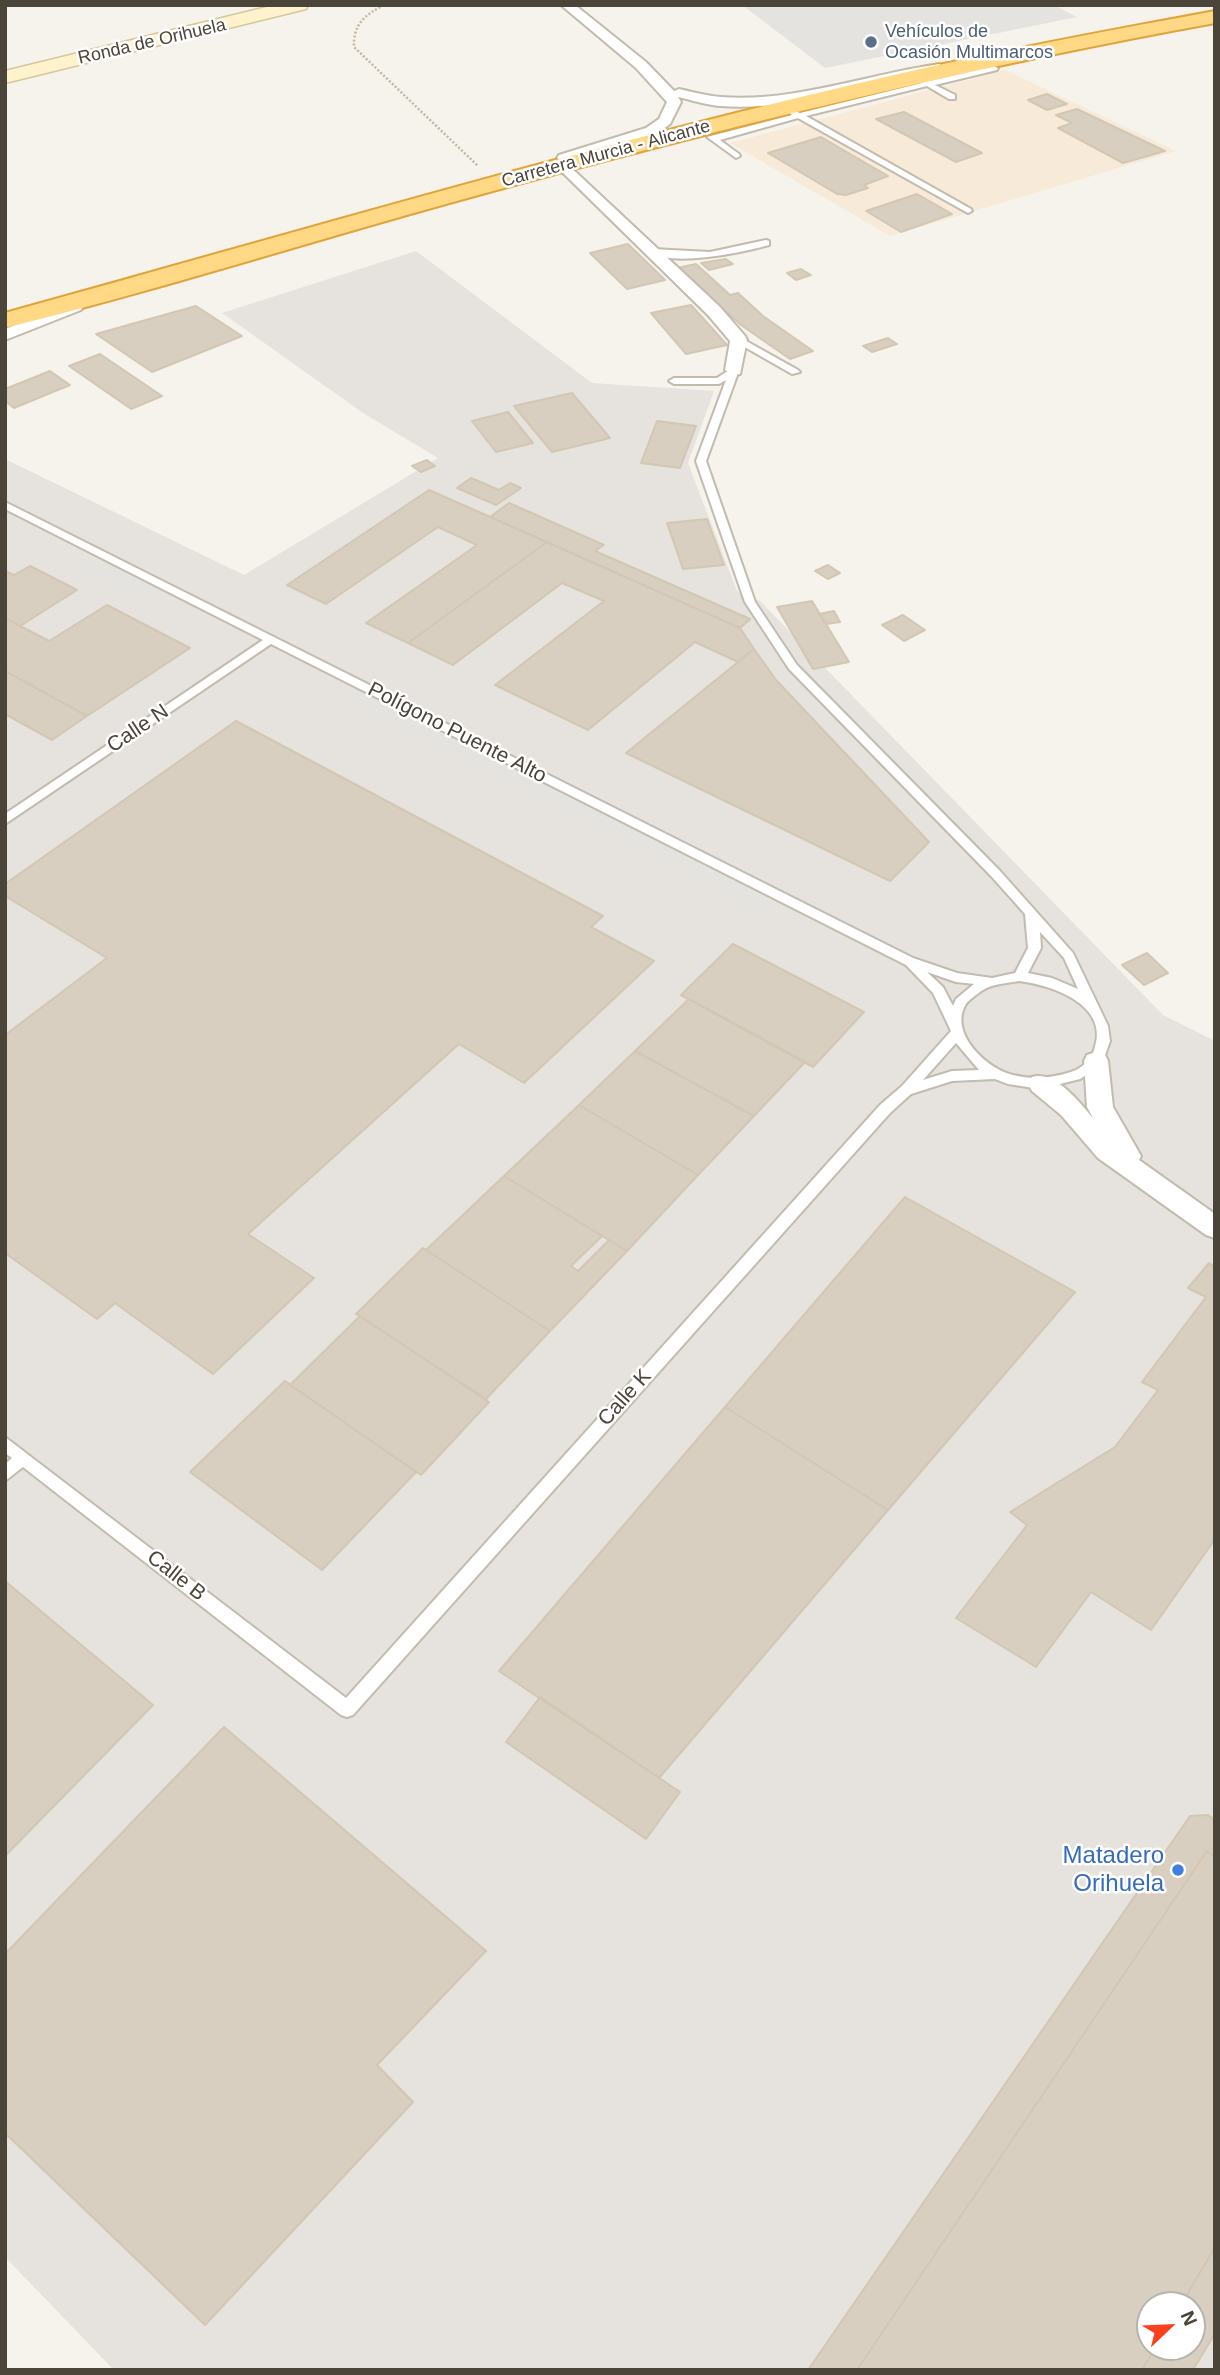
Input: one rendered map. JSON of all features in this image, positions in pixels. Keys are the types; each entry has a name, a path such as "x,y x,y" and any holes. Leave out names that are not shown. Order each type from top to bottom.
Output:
{"highway":[{"name":"Carretera Murcia - Alicante","path":"5,321 563,166 922,80 958,65 1215,18"}],"main road":[{"name":"Ronda de Orihuela","path":"5,77 299,5"}],"street":[{"path":"498,184 527,169 651,131 665,121 674,102 670,93 652,76 567,5"},
{"path":"679,93 724,102 789,97 909,72 958,65"},
{"path":"652,76 708,115 707,131"},
{"path":"563,166 714,311 739,340 734,370"},
{"path":"5,335 38,320 145,282"},
{"path":"1096,1061 1100,1107 1114,1136 1140,1175"},
{"path":"1041,1084 1070,1108 1107,1151 1215,1228"}],"lane":[{"path":"922,80 994,68"},
{"path":"922,80 951,97"},
{"path":"791,111 968,211"},
{"path":"707,131 736,156"},
{"path":"652,252 672,255 734,253 766,243"},
{"path":"739,340 794,372"},
{"path":"674,381 719,381 734,370"},
{"path":"734,370 701,461 750,602 793,667 996,874 1069,956 1103,1028 1103,1045 1096,1061"},
{"name":"Polígono Puente Alto","path":"5,505 909,961 956,977 988,982 1020,976 1042,979 1081,997 1094,1011"},
{"name":"Calle N","path":"5,820 271,639"},
{"path":"1020,976 1034,953 1037,940 1028,911"},
{"name":"Polígono Puente Alto","path":"909,961 938,990 964,1049 977,1063 995,1074 1025,1083 1041,1084 1063,1081 1082,1073 1096,1061"},
{"name":"Polígono Puente Alto","path":"955,1027 959,1004 988,982"},
{"name":"Calle K","path":"347,1709 885,1109 907,1090 955,1027"},
{"path":"907,1090 952,1076 995,1074"},
{"name":"Calle B","path":"5,1444 347,1709"},
{"path":"5,1474 23,1458"}],"path":[{"path":"384,5 363,16 352,34 354,47 498,184"}],"shaded area":[{"name":"Vehículos de Ocasión Multimarcos","path":"742,5 1054,5 1077,17 825,68"},
{"path":"1005,70 1176,151 890,236 730,143"},
{"path":"416,251 592,383 714,391 688,463 737,591 760,601 1163,1015 1215,1041 1215,2370 114,2370 5,2257 5,459 244,575 438,458 363,413 222,313"},
{"path":"92,558 160,592 147,601 78,566"},
{"path":"359,691 768,898 757,911 345,701"}],"building":[{"path":"1047,94 1067,104 1047,110 1028,100"},
{"path":"1077,109 1165,151 1123,163 1058,128 1072,123 1056,115"},
{"path":"904,112 982,153 956,162 876,119"},
{"path":"821,137 888,176 864,185 868,188 846,195 837,194 768,153"},
{"path":"917,194 952,214 901,232 866,211"},
{"path":"628,244 665,280 627,289 590,253"},
{"path":"726,259 733,264 709,270 701,263"},
{"path":"696,264 730,295 738,293 763,316 813,351 790,359 741,325 677,268"},
{"path":"801,269 811,275 796,280 787,273"},
{"path":"691,305 727,345 686,354 651,313"},
{"path":"196,306 242,336 152,372 96,334"},
{"path":"888,338 897,344 872,352 863,346"},
{"path":"100,354 162,396 131,409 69,366"},
{"path":"50,371 70,385 14,408 5,401 5,389"},
{"path":"572,393 610,438 552,452 514,406"},
{"path":"508,412 533,443 496,452 472,421"},
{"path":"657,421 696,426 680,468 641,463"},
{"path":"427,460 435,466 421,472 412,466"},
{"path":"471,478 499,490 510,483 521,488 496,505 457,488"},
{"path":"429,490 547,542 408,643 366,623 477,545 438,527 326,604 287,585"},
{"path":"509,503 604,545 595,551 750,619 740,628 490,517"},
{"path":"707,519 724,565 683,569 667,523"},
{"path":"547,542 740,628 754,649 738,662 695,642 588,730 495,685 604,601 562,583 453,665 408,643"},
{"path":"828,565 840,573 828,579 815,571"},
{"path":"30,566 77,590 20,626 5,618 5,571 14,575"},
{"path":"812,601 849,662 813,669 777,607"},
{"path":"107,605 190,648 87,716 5,671 5,618 49,641"},
{"path":"834,611 840,622 826,624 819,614"},
{"path":"903,615 925,630 904,641 882,625"},
{"path":"754,649 776,680 929,842 890,881 626,753"},
{"path":"5,671 87,716 52,740 5,714"},
{"path":"236,721 603,916 591,927 654,961 524,1083 459,1044 248,1234 314,1278 213,1374 115,1303 97,1319 5,1253 5,1035 107,958 5,896 5,884"},
{"path":"733,944 864,1012 813,1067 681,995"},
{"path":"1147,953 1168,973 1144,985 1122,965"},
{"path":"689,999 805,1062 754,1116 635,1051"},
{"path":"635,1051 754,1116 698,1175 579,1105"},
{"path":"579,1105 698,1175 627,1251 504,1176"},
{"path":"504,1176 602,1236 571,1266 578,1271 609,1240 627,1251 550,1331 426,1250"},
{"path":"905,1197 1075,1292 888,1510 725,1407"},
{"path":"423,1248 550,1331 486,1399 356,1314"},
{"path":"1209,1263 1215,1267 1215,1543 1213,1542 1151,1630 1091,1592 1036,1667 956,1618 1027,1525 1010,1512 1115,1447 1158,1390 1142,1382 1206,1297 1188,1288"},
{"path":"360,1316 489,1402 421,1475 290,1385"},
{"path":"285,1381 416,1472 322,1570 190,1472"},
{"path":"725,1407 888,1510 659,1778 499,1671"},
{"path":"5,1581 153,1705 5,1856"},
{"path":"540,1697 680,1792 646,1839 506,1742"},
{"path":"224,1727 486,1951 377,2065 413,2102 205,2325 5,2133 5,1954"},
{"path":"1208,1815 1215,1820 1215,1857 1207,1851 857,2370 808,2370 1190,1816"},
{"path":"1207,1851 1215,1857 1215,2247 1189,2291 1136,2291 1136,2361 1147,2361 1142,2370 857,2370"},
{"path":"1215,2247 1215,2333 1206,2348 1206,2291 1189,2291"},
{"path":"1147,2361 1198,2361 1193,2370 1142,2370"}],"place":[{"name":"Vehículos de Ocasión Multimarcos","path":"871,42"},
{"name":"Matadero Orihuela","path":"1178,1870"}]}
